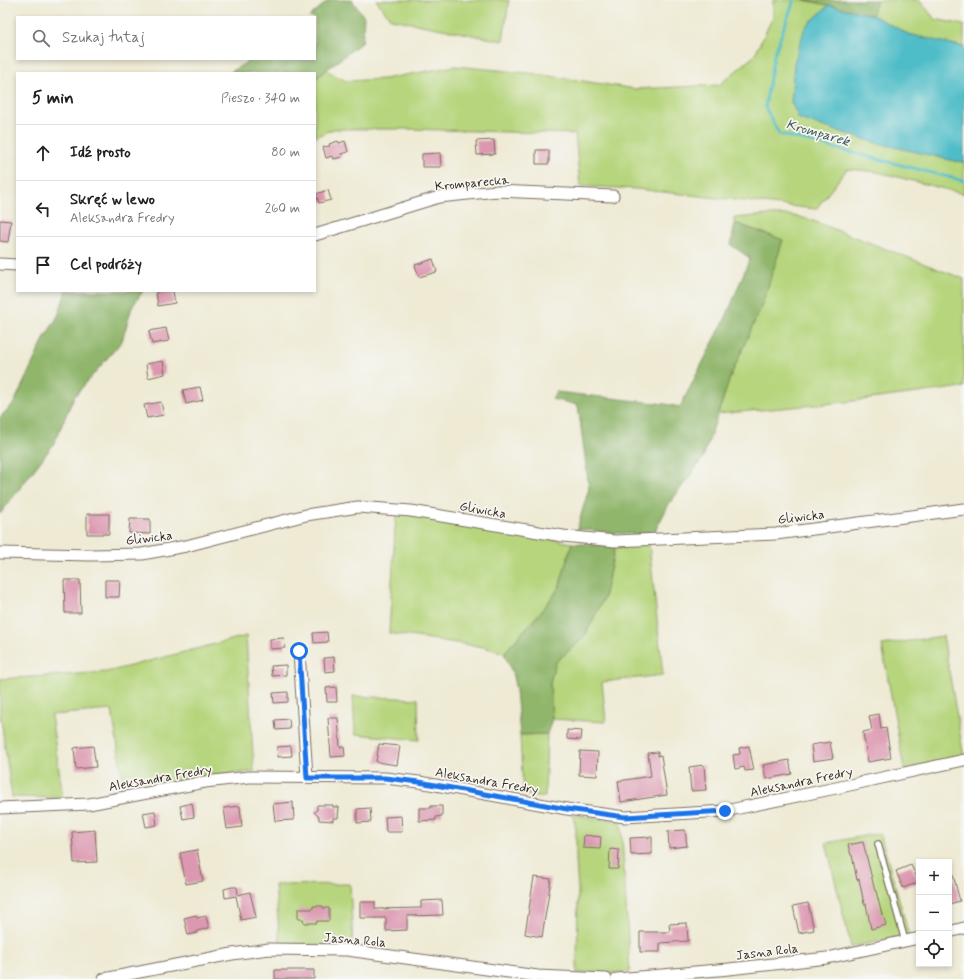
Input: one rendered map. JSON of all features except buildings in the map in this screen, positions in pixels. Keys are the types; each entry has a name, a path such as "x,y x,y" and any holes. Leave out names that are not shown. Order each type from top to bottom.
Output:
{"street":[{"name":"Kromparecka","path":"316,234 439,197 497,191 613,196"},
{"path":"0,264 16,265"},
{"name":"Gliwicka","path":"0,553 91,555 142,554 186,546 306,515 358,507 411,511 563,536 615,541 776,534 964,509"},
{"path":"299,651 307,778"},
{"name":"Aleksandra Fredry","path":"0,808 89,804 205,782 249,777 385,778 419,782 567,809 625,817 725,811 964,760"},
{"path":"952,931 964,928"},
{"name":"Jasna Rola","path":"617,979 827,958 916,939"},
{"name":"Jasna Rola","path":"104,979 232,954 269,949 347,950 538,976 606,979"}],"lane":[{"path":"878,844 905,941"}],"green space":[{"path":"329,0 352,0 364,17 362,42 316,78 316,72 231,72 250,60 316,60 316,16 310,16"},
{"path":"376,0 509,0 503,41 391,19"},
{"path":"773,0 804,0 829,5 805,27 954,161 964,162 964,194 878,172 847,169 816,209 636,189 580,186 575,134 409,129 333,129 316,137 316,78 326,70 346,81 384,79 455,66 529,73 636,89 719,85 754,56 773,17"},
{"path":"804,0 877,0 872,15"},
{"path":"877,0 919,0 935,19 964,25 964,47 908,34 872,15"},
{"path":"788,215 808,219 964,279 964,387 846,402 718,414 731,375 783,240 735,223 733,218"},
{"path":"735,223 783,240 762,305 731,375 703,458 669,504 653,535 577,529 589,488 578,405 552,399 556,392 680,407 726,317 750,258 731,245"},
{"path":"66,292 142,292 132,307 122,341 74,397 53,445 0,514 0,417 14,403 45,337 58,316"},
{"path":"396,513 415,514 572,543 559,588 539,614 504,653 484,647 389,633"},
{"path":"572,543 615,547 604,598 584,637 556,662 550,682 552,719 547,734 520,735 516,690 512,672 504,653 539,614 559,588"},
{"path":"649,544 663,675 602,682 606,722 552,719 550,682 556,662 584,637 604,598 615,547"},
{"path":"246,636 254,772 209,775 125,793 112,710 51,715 63,798 12,797 0,712 0,679 107,672"},
{"path":"943,636 964,757 904,769 882,645"},
{"path":"353,696 418,699 419,740 355,734"},
{"path":"547,734 545,797 523,794 520,735"},
{"path":"573,815 621,821 630,972 577,973 578,889 576,829"},
{"path":"880,833 909,935 851,947 826,843"},
{"path":"350,884 353,946 280,944 275,885"}],"water":[{"path":"829,5 872,15 908,34 964,47 964,162 873,142 799,119 791,102 794,63 805,27"}],"waterway":[{"name":"Kromparek","path":"794,0 774,55 765,107 779,134 964,181"}],"route":[{"path":"299,651 307,778 385,778 419,782 567,809 625,817 725,811"}]}
